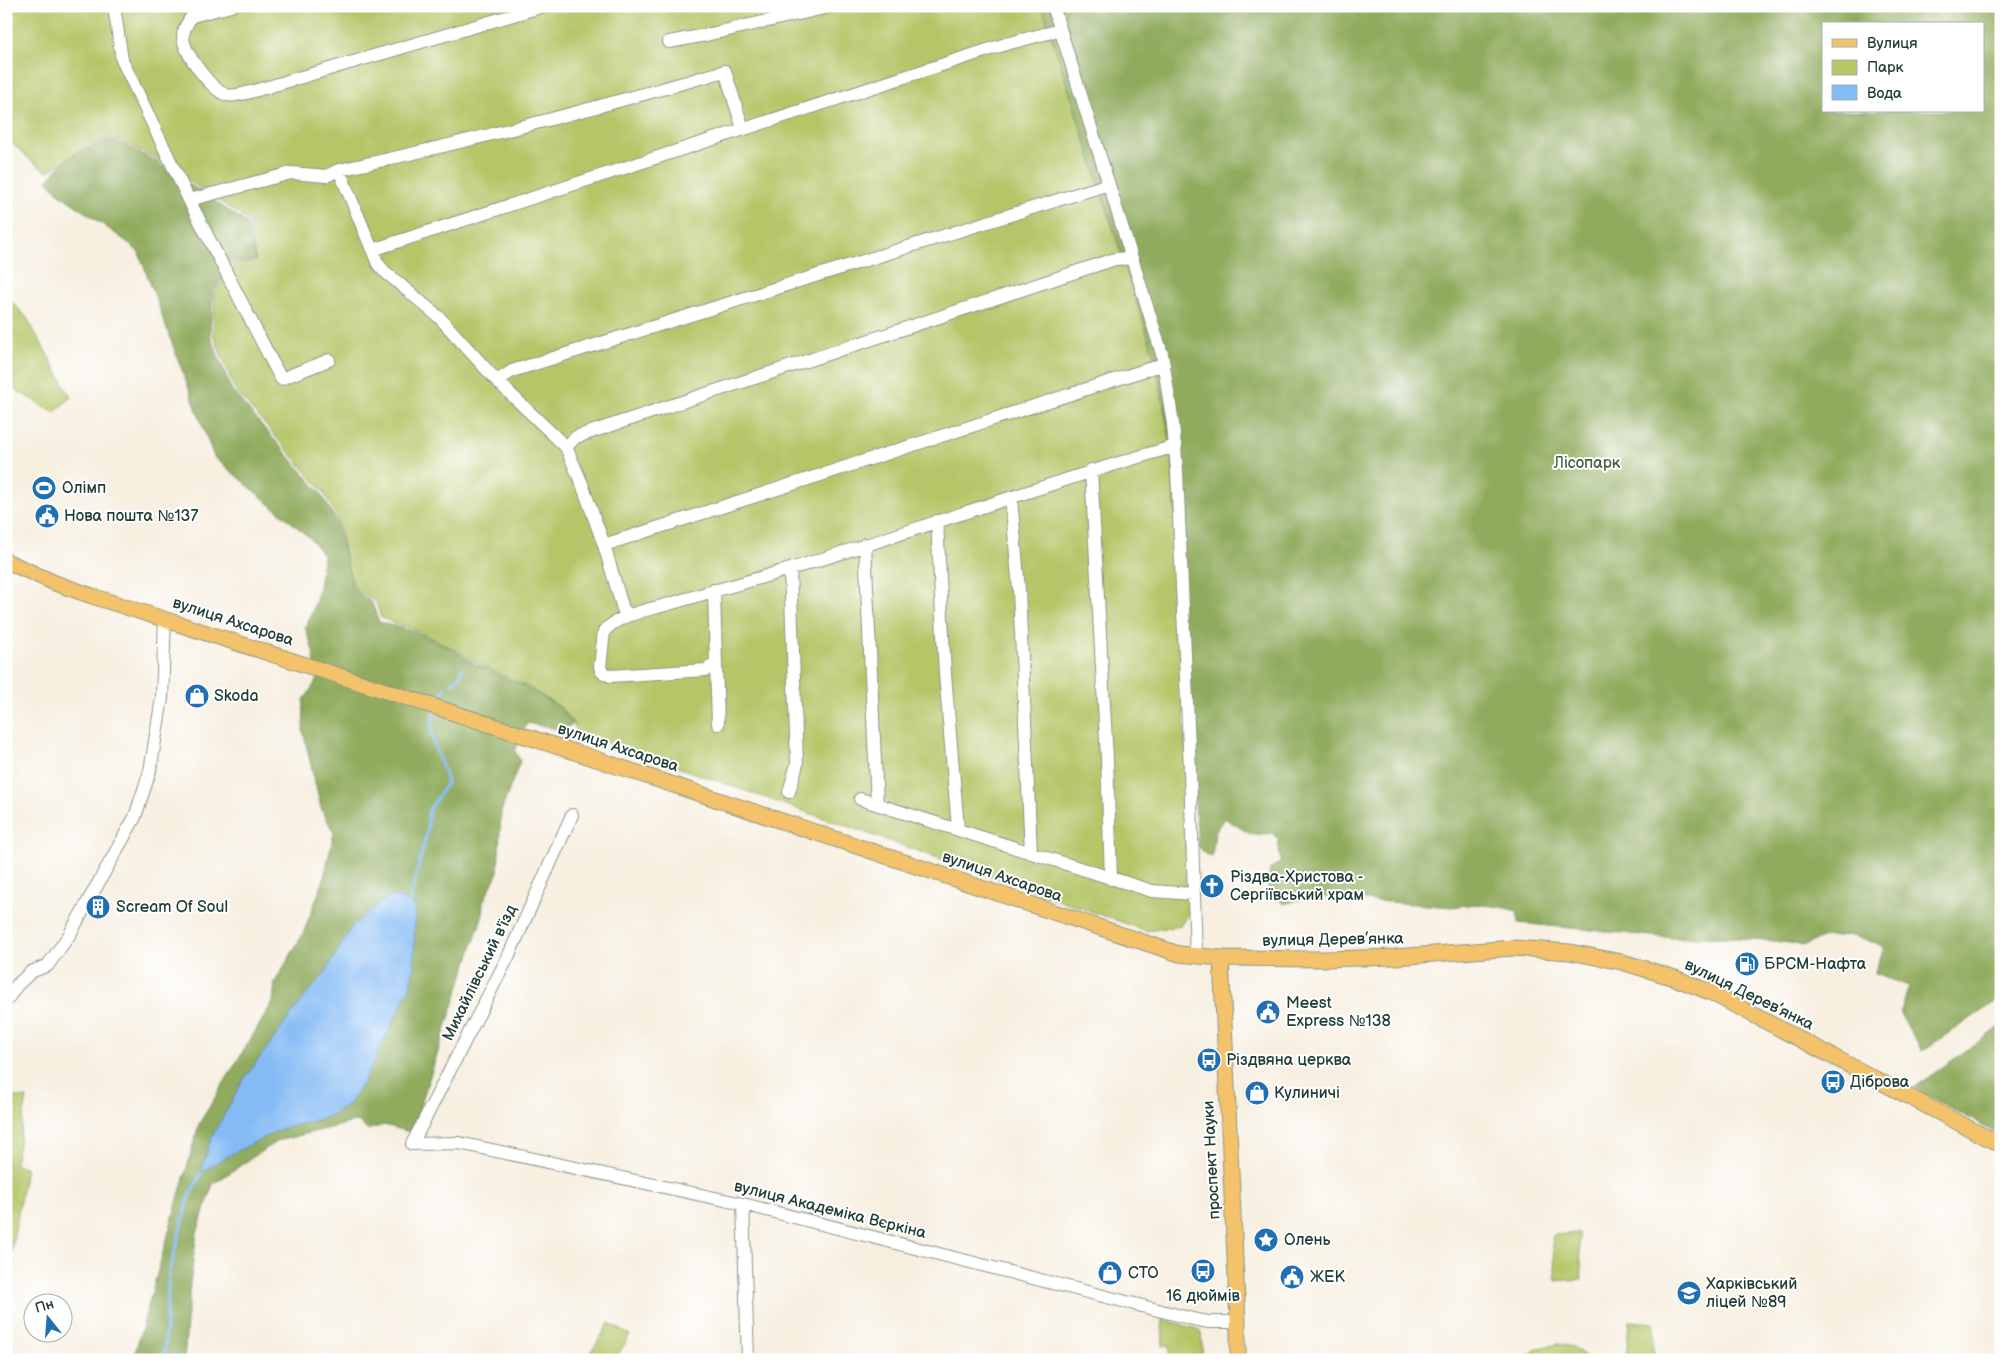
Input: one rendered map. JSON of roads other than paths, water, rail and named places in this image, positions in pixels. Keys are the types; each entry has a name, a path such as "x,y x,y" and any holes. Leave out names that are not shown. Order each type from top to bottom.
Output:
{"main road":[{"name":"вулиця Ахсарова","path":"6,561 54,583 587,756 1127,938 1179,954 1221,958"},
{"name":"вулиця Дерев’янка","path":"1221,958 1395,957 1513,948 1570,952 1622,962 1675,978 1710,992 2001,1145"},
{"name":"проспект Науки","path":"1221,958 1238,1322 1238,1360"}],"street":[{"path":"114,6 122,60 189,200 281,379 329,360"},
{"path":"231,6 192,16 186,25 183,36 187,52 213,87 228,95 254,92 544,6"},
{"path":"669,42 706,36 833,6"},
{"path":"1053,6 1164,364 1176,446 1196,956"},
{"path":"372,250 1006,44 1060,30"},
{"path":"189,200 291,173 326,176 339,170 426,151 608,105 725,71 743,130"},
{"path":"339,170 378,264 439,317 498,381 566,447 582,484 604,545 623,609 629,615"},
{"path":"498,381 512,371 1109,184"},
{"path":"566,447 576,437 1115,258 1132,258"},
{"path":"604,545 1164,364"},
{"path":"716,664 706,670 610,676 605,674 600,667 604,631 612,624 629,615 790,569 1091,470 1176,446"},
{"path":"1091,470 1107,759 1111,880"},
{"path":"1011,496 1019,590 1030,853"},
{"path":"937,521 945,674 958,829"},
{"path":"865,544 877,804"},
{"path":"789,792 797,764 790,569"},
{"path":"714,590 718,724"},
{"path":"6,1001 17,985 31,972 48,965 70,934 135,817 150,771 162,698 165,619"},
{"path":"860,799 958,829 1111,880 1152,891 1193,894"},
{"name":"Михайлівський в'їзд","path":"412,1144 508,957 572,814"},
{"name":"вулиця Академіка Вєркіна","path":"412,1144 459,1143 743,1204 1197,1320 1238,1322"},
{"path":"743,1204 748,1360"}],"water":[{"path":"391,896 415,906 414,967 410,987 364,1081 349,1104 325,1118 281,1129 222,1159 200,1174 212,1136 244,1079 306,995 325,973 351,928 368,912"}],"waterway":[{"path":"452,683 460,677 462,669"},
{"path":"439,703 445,687"},
{"path":"409,905 427,832 429,810 447,783 433,739 432,721 435,711"},
{"path":"164,1360 169,1273 189,1197 201,1173"}],"place":[{"name":"Олімп","path":"44,488"},
{"name":"Нова пошта №137","path":"47,516"},
{"name":"Skoda","path":"197,696"},
{"name":"Різдва-Христова - Сергіївський храм","path":"1212,886"},
{"name":"Scream Of Soul","path":"98,907"},
{"name":"БРСМ-Нафта","path":"1747,964"},
{"name":"Meest Express №138","path":"1268,1012"},
{"name":"Різдвяна церква","path":"1209,1060"},
{"name":"Діброва","path":"1833,1082"},
{"name":"Кулиничі","path":"1257,1093"},
{"name":"Олень","path":"1266,1240"},
{"name":"16 дюймів","path":"1203,1271"},
{"name":"СТО","path":"1110,1273"},
{"name":"ЖЕК","path":"1292,1277"},
{"name":"Харківський ліцей №89","path":"1689,1293"}],"park label":[{"name":"Лісопарк","path":"1587,463"}]}
